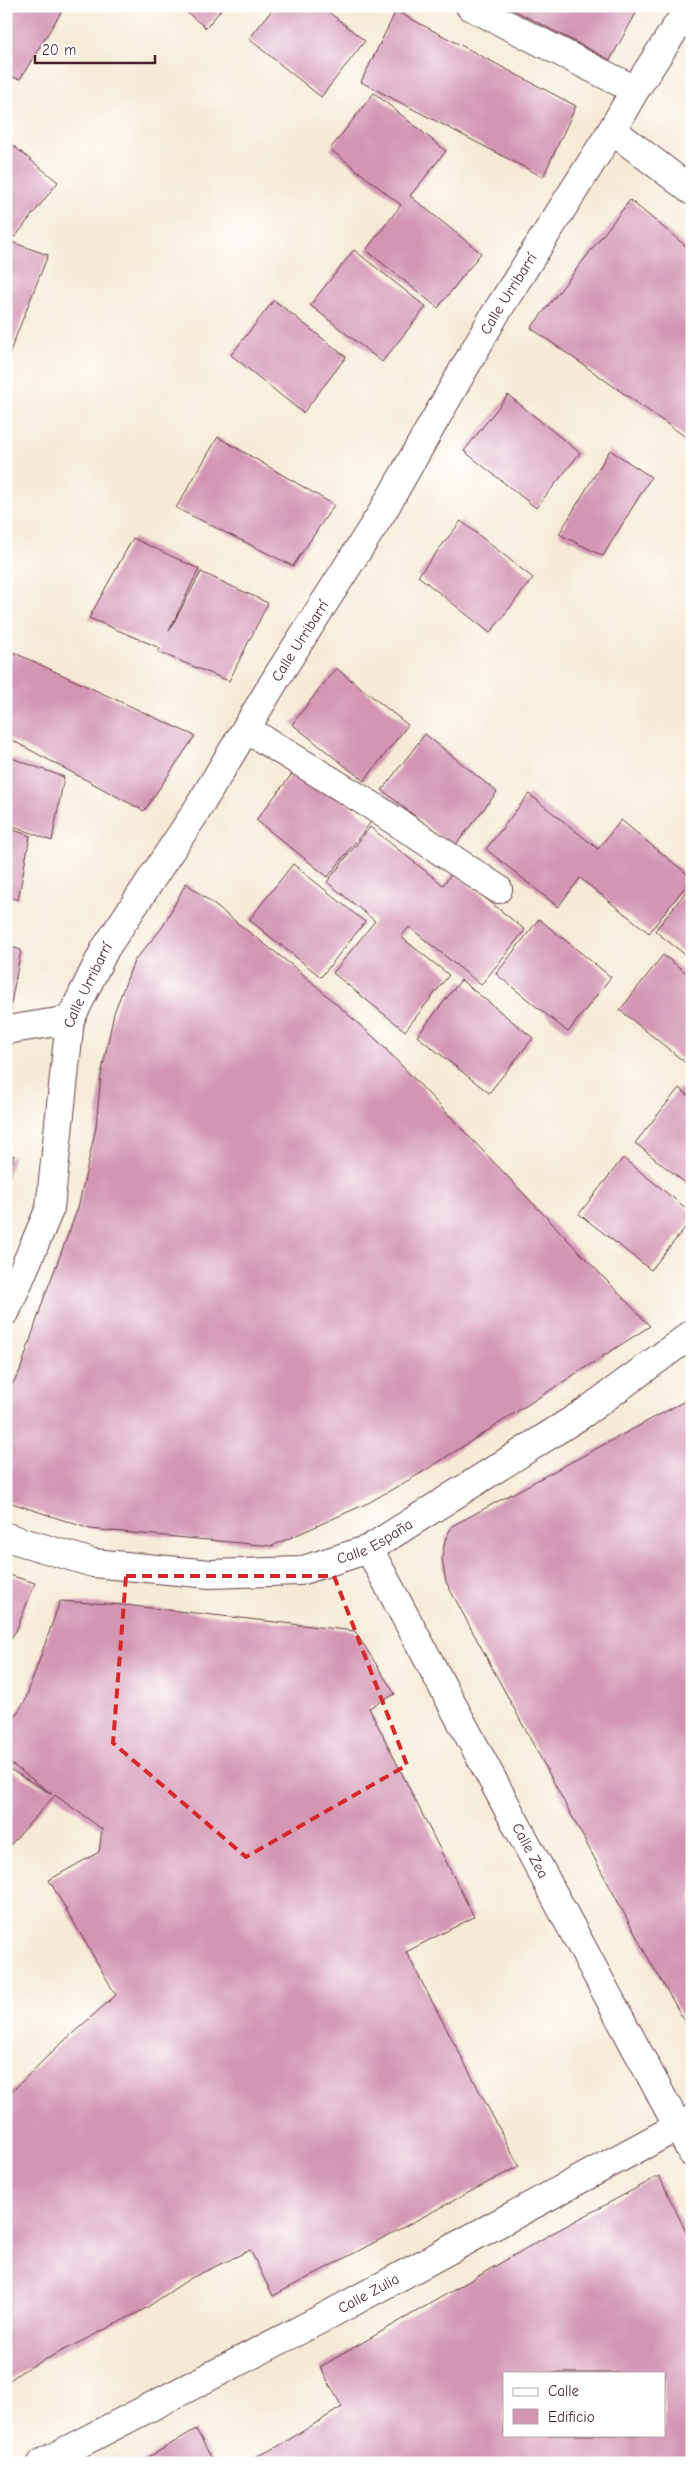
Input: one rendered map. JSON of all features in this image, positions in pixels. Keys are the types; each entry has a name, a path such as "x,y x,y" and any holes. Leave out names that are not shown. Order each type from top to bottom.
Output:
{"street":[{"path":"470,6 635,90"},
{"name":"Calle Urribarrí","path":"6,1311 50,1208 70,1020 105,950 194,815 383,511 494,316 612,130 635,90 690,6"},
{"path":"612,130 692,191"},
{"path":"246,729 374,807 498,889"},
{"path":"6,1030 70,1020"},
{"name":"Calle España","path":"6,1537 93,1563 210,1574 300,1571 368,1549 584,1413 692,1334"},
{"name":"Calle Zea","path":"368,1549 685,2122 692,2153"},
{"name":"Calle Zulia","path":"42,2463 321,2319 685,2122"}],"highlighted area":[{"path":"126,1576 334,1576 407,1765 246,1857 113,1743"}],"building":[{"path":"6,6 65,6 20,79 6,76"},
{"path":"179,6 224,6 206,28"},
{"path":"275,6 321,6 365,41 321,97 249,39"},
{"path":"506,6 640,6 610,60"},
{"path":"396,11 576,106 543,177 361,82"},
{"path":"374,93 446,151 410,196 481,253 438,308 366,250 401,205 330,149"},
{"path":"6,140 58,182 15,237 6,231"},
{"path":"630,200 692,251 692,431 687,438 531,328"},
{"path":"6,240 48,255 9,354 6,353"},
{"path":"354,250 426,307 382,362 310,305"},
{"path":"274,300 346,357 303,413 231,355"},
{"path":"508,395 580,453 536,508 464,451"},
{"path":"218,437 334,505 293,566 176,508"},
{"path":"610,450 651,477 603,556 559,534"},
{"path":"461,521 533,578 490,633 418,576"},
{"path":"133,538 199,569 169,631 201,572 268,603 229,681 158,652 160,648 89,618"},
{"path":"6,649 195,736 144,811 6,737"},
{"path":"336,668 408,725 364,781 292,724"},
{"path":"425,734 497,792 454,847 382,790"},
{"path":"6,756 64,777 52,841 6,823"},
{"path":"299,765 371,822 328,877 256,820"},
{"path":"529,794 598,849 621,820 692,878 649,933 580,878 558,907 486,849"},
{"path":"6,827 30,836 18,900 6,895"},
{"path":"370,827 443,885 453,872 525,930 481,985 409,927 401,937 449,975 405,1031 333,973 375,921 327,882"},
{"path":"293,864 365,922 321,977 249,920"},
{"path":"186,883 298,970 379,1042 650,1326 423,1472 368,1503 272,1546 90,1529 6,1501 6,1395 20,1371 44,1298 78,1208 96,1127 101,1075 114,1013 134,961 162,928"},
{"path":"692,884 692,960 655,931"},
{"path":"539,919 611,977 568,1032 496,974"},
{"path":"6,945 21,950 9,1014 6,1013"},
{"path":"663,955 692,977 692,1068 620,1010"},
{"path":"461,980 533,1038 489,1093 417,1036"},
{"path":"679,1088 692,1098 692,1188 635,1143"},
{"path":"14,1155 7,1178 6,1178 6,1159"},
{"path":"623,1158 692,1213 692,1219 651,1270 579,1214"},
{"path":"692,1395 692,2034 647,1956 446,1582 442,1559 445,1540 452,1526 687,1400"},
{"path":"6,1574 35,1583 16,1631 6,1645"},
{"path":"60,1601 124,1605 355,1631 395,1694 369,1708 474,1917 406,1952 519,2166 273,2296 250,2250 189,2279 143,2310 21,2372 6,2383 6,2097 55,2049 116,1995 49,1880 99,1852 102,1829 55,1795 6,1850 6,1767 52,1794 6,1760 6,1728 25,1701"},
{"path":"659,2176 692,2244 692,2463 242,2463 277,2447 342,2407 320,2367 551,2234"},
{"path":"196,2429 214,2463 139,2463 154,2454"}]}
